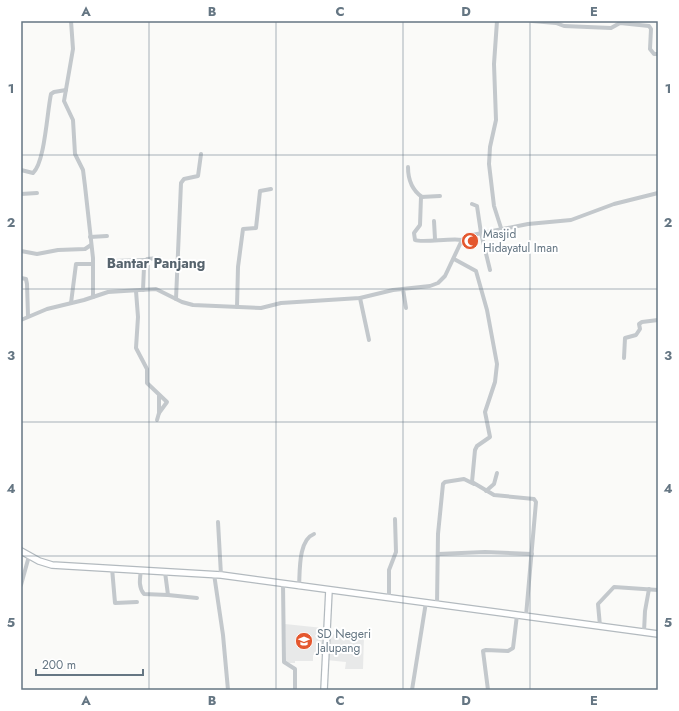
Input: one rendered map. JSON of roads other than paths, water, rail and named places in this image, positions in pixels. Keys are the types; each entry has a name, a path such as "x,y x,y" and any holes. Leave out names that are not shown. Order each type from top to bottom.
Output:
{"street":[{"path":"71,21 73,49 64,101 73,120 75,154 80,162 84,177 91,245 93,297"},
{"path":"496,21 494,64 496,120 489,159 494,206 501,228"},
{"path":"532,21 551,22 564,26 611,28 618,24 639,22 650,27 650,50 654,54 658,54"},
{"path":"596,21 596,27"},
{"path":"21,170 33,173 36,170 42,157 52,94 54,92 66,90"},
{"path":"176,300 180,183 184,179 198,176 201,154"},
{"path":"408,167 409,179 416,192 422,196 440,196"},
{"path":"237,307 238,267 243,229 256,228 260,191 271,189"},
{"path":"21,194 37,193"},
{"path":"21,320 28,316 108,292 159,290 176,300 193,305 261,308 281,303 360,298 403,289 430,286 438,283 445,276 462,240 467,236 481,234 501,228 571,220 614,204 658,193"},
{"path":"422,196 420,225 414,233 415,240 418,242 435,239 462,240"},
{"path":"472,204 477,206 481,234 490,270"},
{"path":"434,221 435,239"},
{"path":"90,237 107,236"},
{"path":"21,251 37,254 58,250 85,248 91,245"},
{"path":"113,261 159,258"},
{"path":"454,259 476,271 487,310 497,364 495,382 485,412 490,437 477,446 475,450 472,479 474,484"},
{"path":"143,290 144,267 146,260"},
{"path":"71,303 76,264 92,264"},
{"path":"21,278 26,279 27,284 28,316"},
{"path":"403,289 406,308"},
{"path":"136,291 138,317 136,348 147,368 147,383 167,402 159,413"},
{"path":"360,298 369,340"},
{"path":"624,358 624,338 636,335 642,322 658,320"},
{"path":"157,420 159,413 159,396"},
{"path":"486,491 494,484 497,473"},
{"path":"437,604 438,524 443,484 445,482 464,479 494,495 535,500 526,616"},
{"path":"389,598 389,570 396,552 395,519"},
{"path":"218,522 221,575"},
{"path":"299,586 304,547 308,537 314,534"},
{"path":"21,551 46,564 52,565 214,574 658,634"},
{"path":"438,554 484,552 532,554"},
{"path":"21,585 29,556"},
{"path":"112,568 115,603 137,602"},
{"path":"141,570 140,589 144,594 197,598"},
{"path":"165,572 168,595"},
{"path":"214,574 224,635 228,690"},
{"path":"284,584 284,662 295,669 295,690"},
{"path":"600,626 598,604 614,587 658,590"},
{"path":"644,632 645,611 649,589"},
{"path":"324,690 329,590"},
{"path":"412,690 426,602"},
{"path":"488,690 483,651 508,651 513,648 517,615"}],"place":[{"name":"Masjid Hidayatul Iman","path":"470,241"},
{"name":"SD Negeri Jalupang","path":"304,641"}],"district":[{"name":"Bantar Panjang","path":"156,263"}]}
